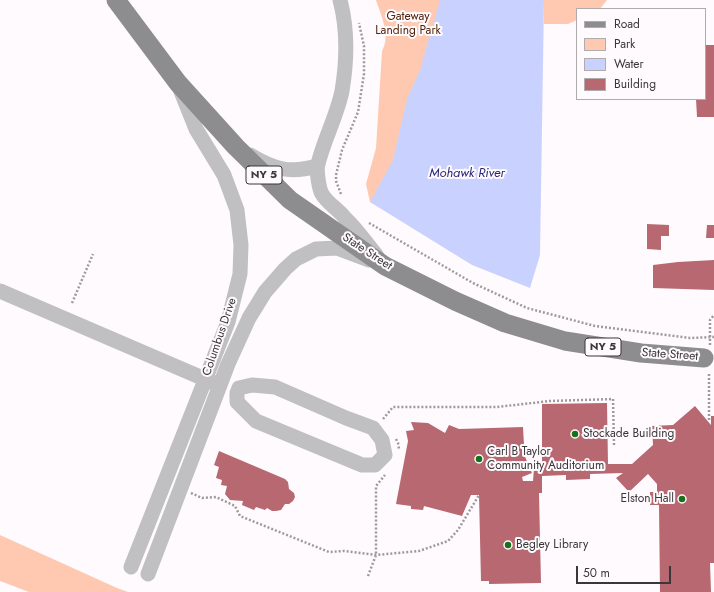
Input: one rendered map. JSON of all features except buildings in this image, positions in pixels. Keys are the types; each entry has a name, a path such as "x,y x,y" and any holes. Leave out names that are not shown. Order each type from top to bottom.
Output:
{"main road":[{"name":"State Street","path":"116,0 178,82 236,147 290,200 385,266 455,301 505,323 565,341 641,353 711,358"}],"lane":[{"path":"340,0 344,18 346,44 341,93 317,166 321,193 335,209 344,216 385,266"},
{"name":"Columbus Drive","path":"131,567 228,322 240,274 241,245 236,210 224,175 196,129 178,82"},
{"path":"236,147 262,163 280,169 307,169 317,166"},
{"name":"Columbus Drive","path":"148,574 219,385 249,318 265,292 296,259 316,249 337,248 385,266"},
{"path":"0,291 237,392"},
{"path":"252,385 275,387 373,428 379,436 385,455 376,465 362,465 256,421 237,402 237,392 239,388 252,385"}],"path":[{"path":"344,200 336,181 336,175 342,150 358,112 364,74 364,46 358,19"},
{"path":"364,220 473,283 527,308 595,326 690,338 714,336"},
{"path":"72,303 93,254"},
{"path":"399,452 398,442 393,434 379,436 381,421 393,407 497,407 550,401 613,399 614,444"},
{"path":"368,576 376,555 376,486 388,473"},
{"path":"184,491 202,498 216,497 236,506 240,516 329,552 344,551 376,555 419,551 448,541 458,530 479,495"}],"green space":[{"name":"Gateway Landing Park","path":"376,0 493,0 381,208 370,202 366,184 376,148 382,51 386,39 384,26"},
{"path":"544,0 607,0 601,8 576,8 576,20 568,24 544,24"},
{"path":"0,535 128,592 29,592 0,581"}],"water":[{"name":"Mohawk River","path":"440,0 544,0 540,255 530,288 472,265 370,202 393,160 407,99 420,70"}],"place":[{"name":"Stockade Building","path":"575,434"},
{"name":"Carl B Taylor Community Auditorium","path":"479,459"},
{"name":"Elston Hall","path":"682,499"},
{"name":"Begley Library","path":"508,545"}]}
